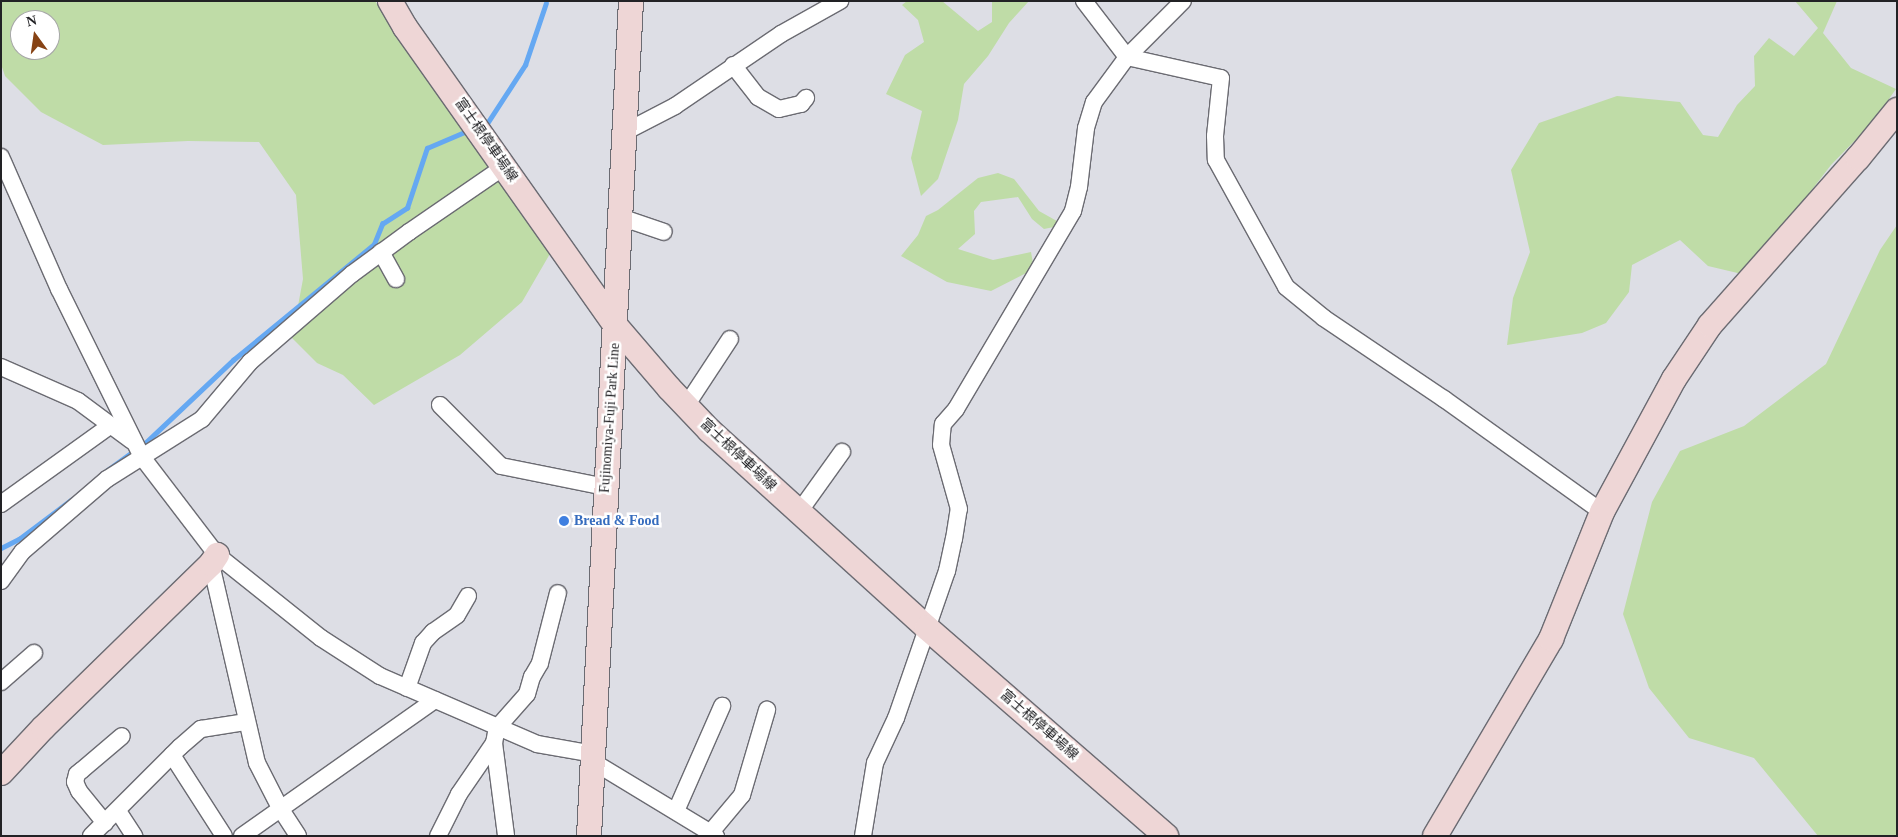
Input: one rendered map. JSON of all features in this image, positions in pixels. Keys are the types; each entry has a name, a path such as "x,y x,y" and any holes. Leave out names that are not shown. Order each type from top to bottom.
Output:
{"main road":[{"name":"富士根停車場線","path":"390,1 405,27 615,324 686,406 710,431 927,628 1166,836"},
{"name":"Fujinomiya-Fuji Park Line","path":"589,836 630,1"},
{"path":"1435,836 1551,639 1602,512 1655,411 1710,325 1858,158 1897,110"},
{"path":"1,773 43,728 214,560"}],"street":[{"path":"623,133 676,106 733,65 781,34 840,1"},
{"path":"1084,1 1127,57 1221,78 1215,136 1216,160 1286,287 1324,318 1444,399 1602,512"},
{"path":"863,836 875,763 896,718 947,571 959,509 942,445 943,424 956,409 1073,212 1080,188 1086,128 1094,102 1127,57 1183,1"},
{"path":"733,65 758,97 779,109 801,104 806,98"},
{"path":"1,157 59,289 138,450 214,560 321,638 380,676 434,700 496,735 593,758 676,812 714,834 742,794 767,710"},
{"path":"1,581 22,552 108,479 138,450 202,419 250,362 352,274 505,166"},
{"path":"620,217 664,232"},
{"path":"381,252 396,279"},
{"path":"686,406 730,339"},
{"path":"1,367 78,400 111,425 138,450"},
{"path":"440,405 501,466 605,487"},
{"path":"1,504 111,425"},
{"path":"799,512 842,452"},
{"path":"214,560 246,722 257,763 280,808 298,836"},
{"path":"438,836 459,794 496,735 527,694 532,677 540,663 558,593"},
{"path":"407,688 423,643 432,632 457,615 468,596"},
{"path":"1,682 34,653"},
{"path":"242,836 434,700"},
{"path":"676,812 722,706"},
{"path":"92,836 172,755 201,729 246,722"},
{"path":"496,735 506,836"},
{"path":"105,823 78,791 75,782 78,774 122,736"},
{"path":"172,755 224,836"},
{"path":"118,811 134,836"}],"green space":[{"path":"1,1 375,1 458,117 532,228 551,252 522,302 460,355 374,405 343,375 317,363 292,338 303,279 296,195 259,142 188,141 103,145 41,112 5,76 1,64"},
{"path":"907,1 942,1 978,31 992,22 992,1 1029,1 1009,23 988,56 964,84 958,120 938,179 921,196 911,158 922,111 886,94 905,55 924,42 918,20 902,5"},
{"path":"1795,1 1837,1 1823,33 1851,68 1896,89 1872,123 1831,165 1746,275 1708,266 1680,240 1632,265 1629,292 1606,323 1582,333 1507,345 1513,298 1530,252 1511,170 1539,123 1617,96 1680,102 1703,135 1718,137 1737,105 1755,86 1754,56 1769,38 1794,56 1818,28"},
{"path":"998,173 1014,179 1039,211 1064,225 1044,229 1032,219 1018,197 981,202 974,211 975,234 958,249 993,260 1031,252 1034,269 991,291 947,282 901,256 918,235 926,216 938,210 978,178"},
{"path":"1897,225 1897,836 1818,836 1754,758 1689,738 1649,688 1623,614 1652,502 1680,451 1744,426 1826,364 1880,250"}],"waterway":[{"path":"488,122 525,65 546,3"},
{"path":"141,447 233,360 374,244 382,224 407,208 427,148 463,133"},
{"path":"106,471 134,451"},
{"path":"1,548 19,539 71,500"}],"place":[{"name":"Bread & Food","path":"564,521"}]}
